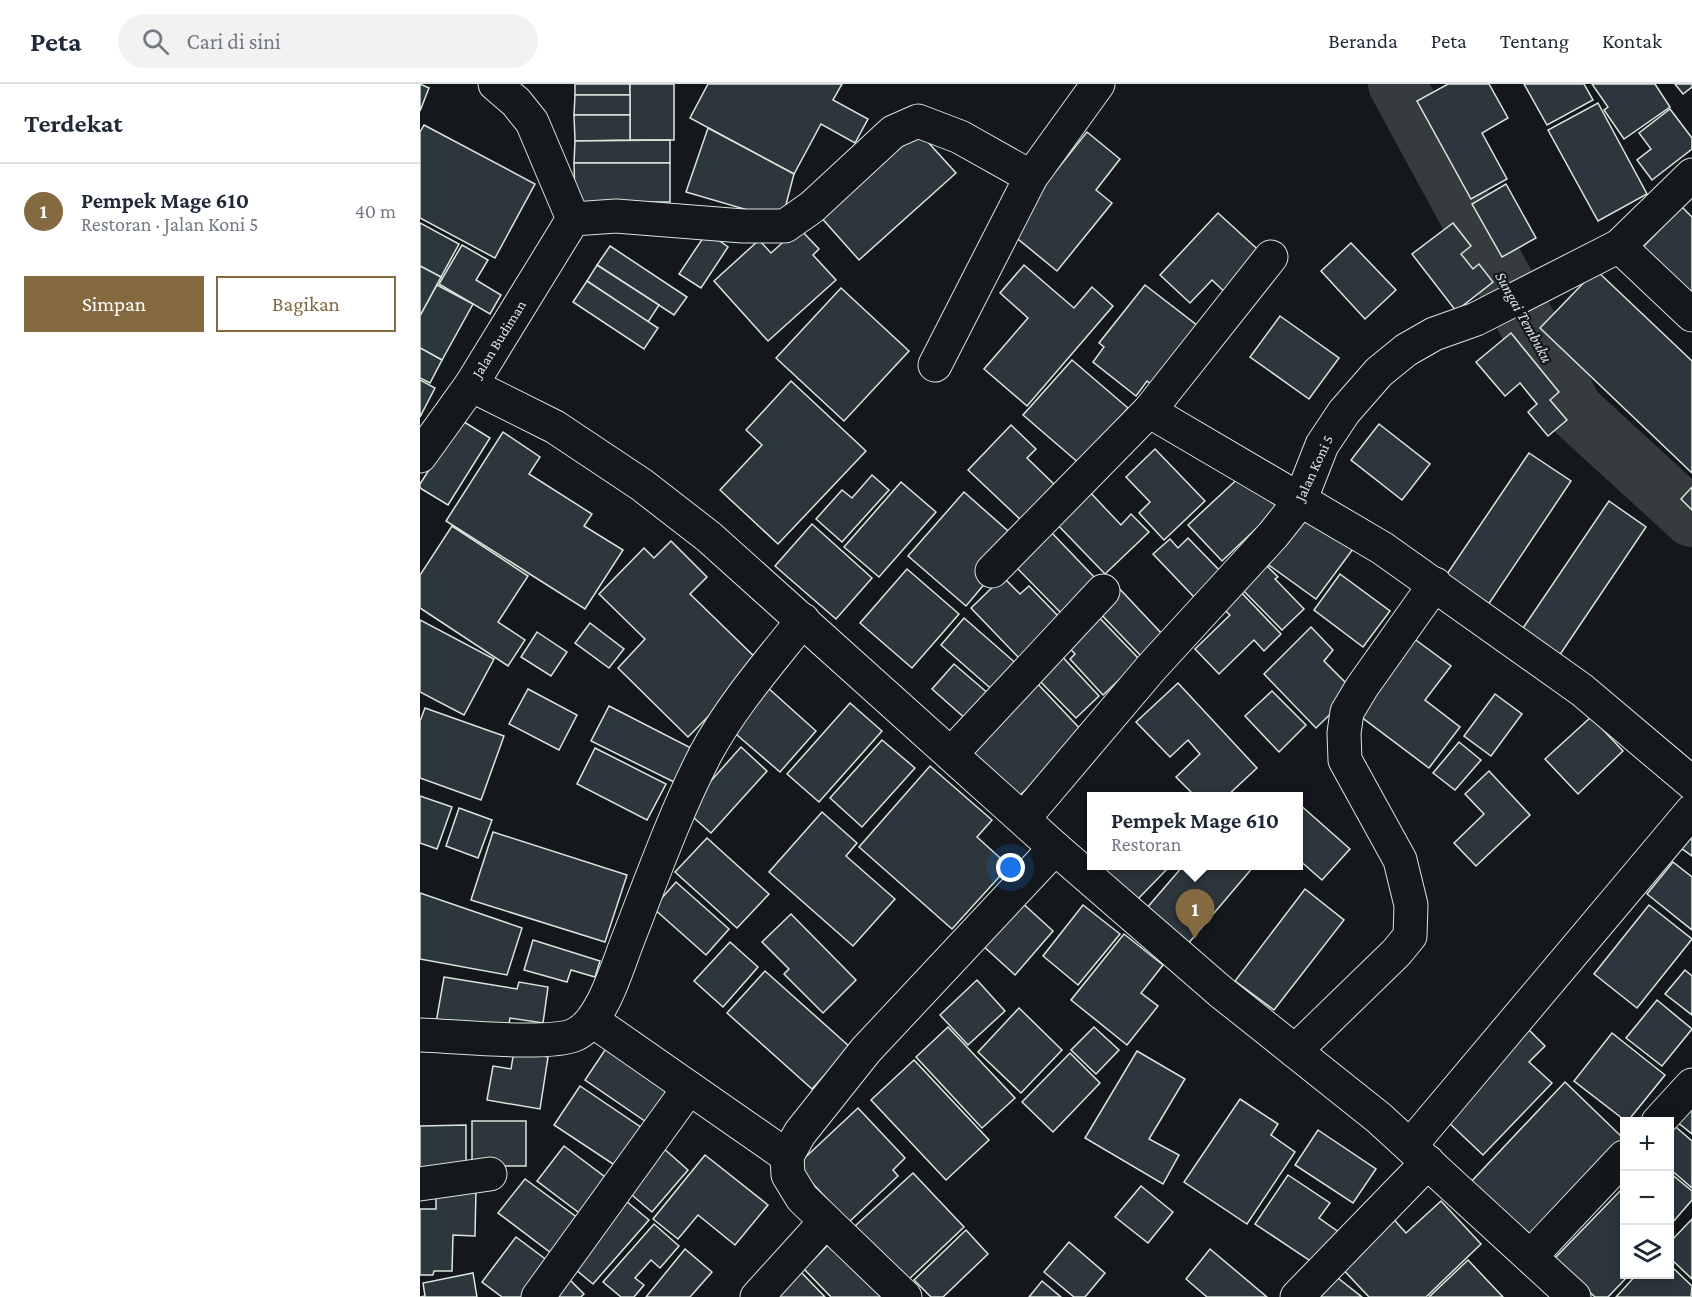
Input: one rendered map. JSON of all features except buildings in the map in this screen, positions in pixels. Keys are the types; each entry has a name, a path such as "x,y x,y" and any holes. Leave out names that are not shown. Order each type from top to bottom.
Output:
{"street":[{"path":"495,84 516,102 532,122 573,219 616,216 743,226 784,226 812,207 893,132 918,121 960,137 1031,177"},
{"path":"935,365 1031,177 1098,84"},
{"name":"Jalan Koni 5","path":"1024,818 1151,668 1273,535 1300,501 1322,445 1344,412 1379,372 1406,350 1434,334 1476,319 1619,246 1692,175"},
{"name":"Jalan Budiman","path":"420,456 471,385 573,219"},
{"path":"1619,246 1692,315"},
{"path":"992,571 1149,411 1271,257"},
{"path":"471,385 555,427 642,485 709,537 1055,848 1221,992 1379,1118 1574,1297"},
{"path":"1149,411 1382,548 1435,584 1582,690 1692,783"},
{"path":"1295,1051 1396,953 1410,936 1411,905 1400,860 1345,760 1344,733 1347,712 1362,687 1435,584"},
{"path":"951,754 1103,591"},
{"path":"420,1035 552,1040 575,1035 592,1021 612,981 680,807 707,751 748,689 803,620"},
{"path":"1297,1297 1419,1154 1692,811"},
{"path":"905,1297 802,1198 788,1175 787,1156 800,1133 866,1050 1055,848"},
{"path":"592,1021 787,1156"},
{"path":"1663,1117 1692,1085"},
{"path":"538,1297 689,1088"},
{"path":"1531,1256 1620,1161"},
{"path":"420,1184 490,1174"},
{"path":"757,1297 825,1222"}],"waterway":[{"name":"Sungai Tembuku","path":"1397,84 1575,411 1692,518"}],"place":[{"name":"Pempek Mage 610","path":"1195,939"}]}
